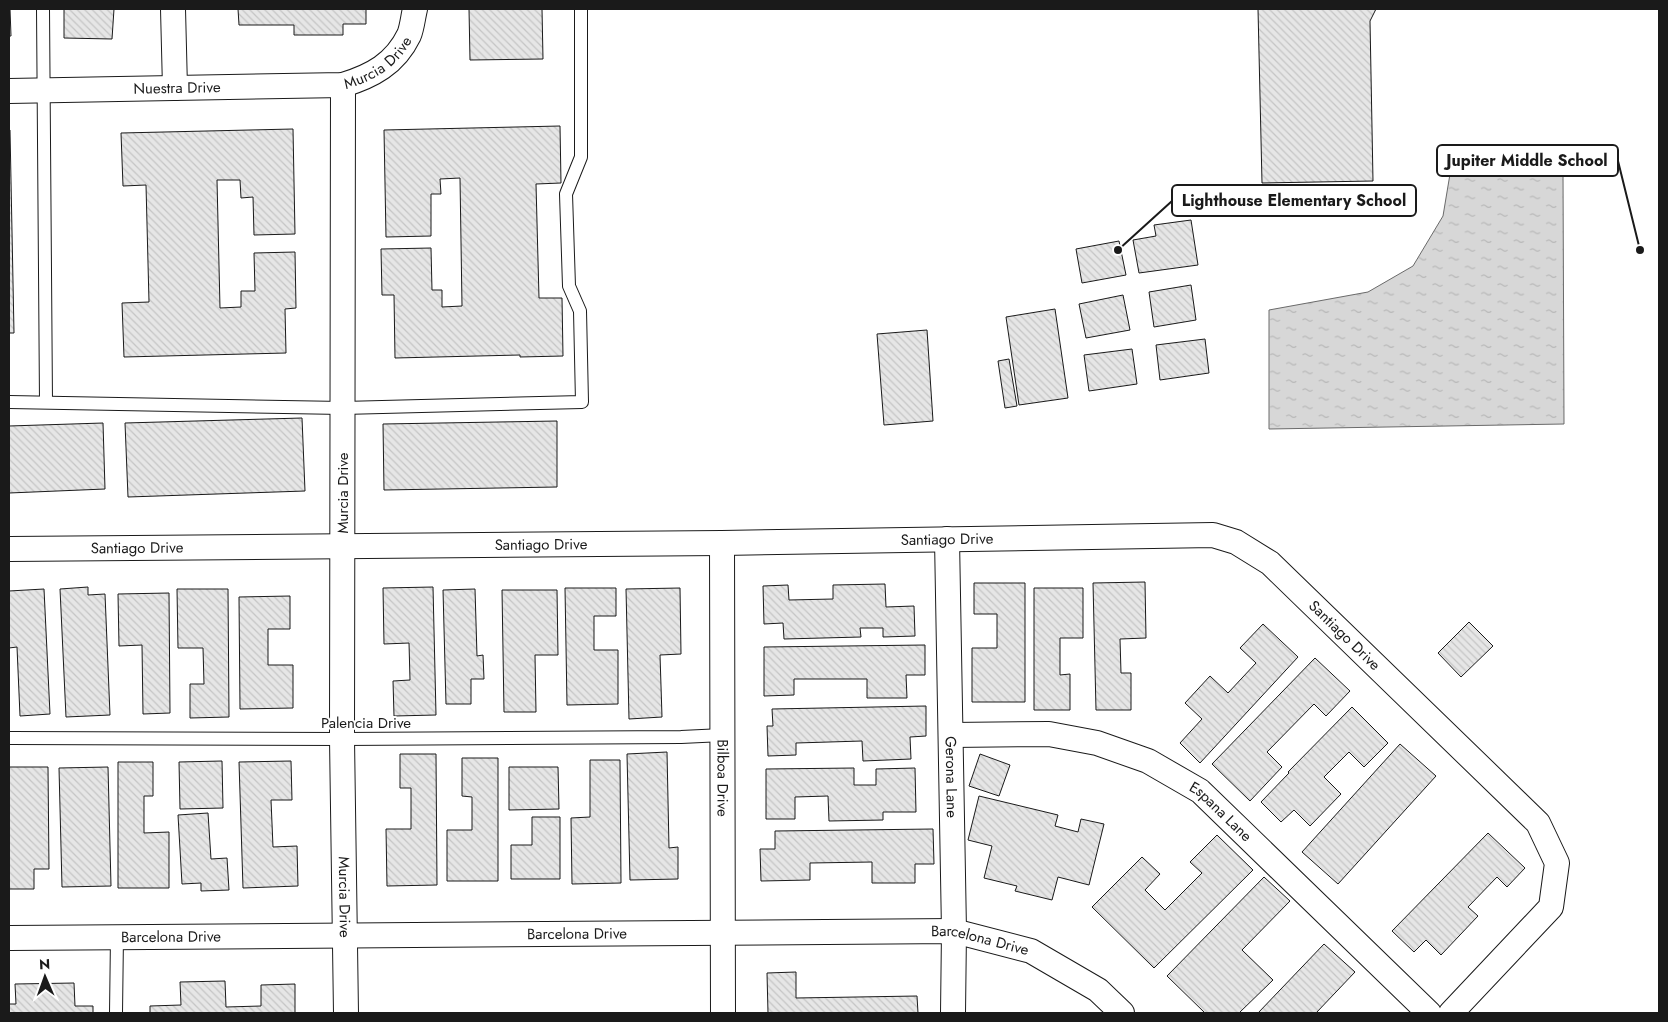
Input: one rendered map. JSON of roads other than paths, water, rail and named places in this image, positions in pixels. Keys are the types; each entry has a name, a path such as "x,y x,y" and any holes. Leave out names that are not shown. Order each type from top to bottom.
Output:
{"street":[{"path":"173,9 175,88"},
{"name":"Murcia Drive","path":"346,1013 342,739 343,85 383,68 397,54 409,34 415,9"},
{"name":"Nuestra Drive","path":"9,90 343,85"},
{"name":"Santiago Drive","path":"9,549 722,543 1213,535 1236,542 1270,563 1538,823 1557,863 1551,907 1451,1013"},
{"name":"Gerona Lane","path":"947,539 954,931 953,1013"},
{"name":"Bilboa Drive","path":"722,543 724,1013"},
{"name":"Espana Lane","path":"951,735 1048,734 1097,742 1148,761 1200,791 1429,1013"},
{"name":"Barcelona Drive","path":"9,938 954,931 1031,951 1098,990 1122,1013"}],"lane":[{"path":"43,9 46,402"},
{"path":"9,402 343,408 582,402 580,311 569,286 566,194 581,157 581,9"},
{"name":"Palencia Drive","path":"9,738 342,739 681,737 723,735"},
{"path":"116,936 116,1013"}],"water":[{"path":"1563,171 1564,424 1269,429 1269,310 1368,292 1413,266 1443,216 1450,174"}],"place":[{"name":"Lighthouse Elementary School","path":"1118,250"},
{"name":"Jupiter Middle School","path":"1640,250"}]}
